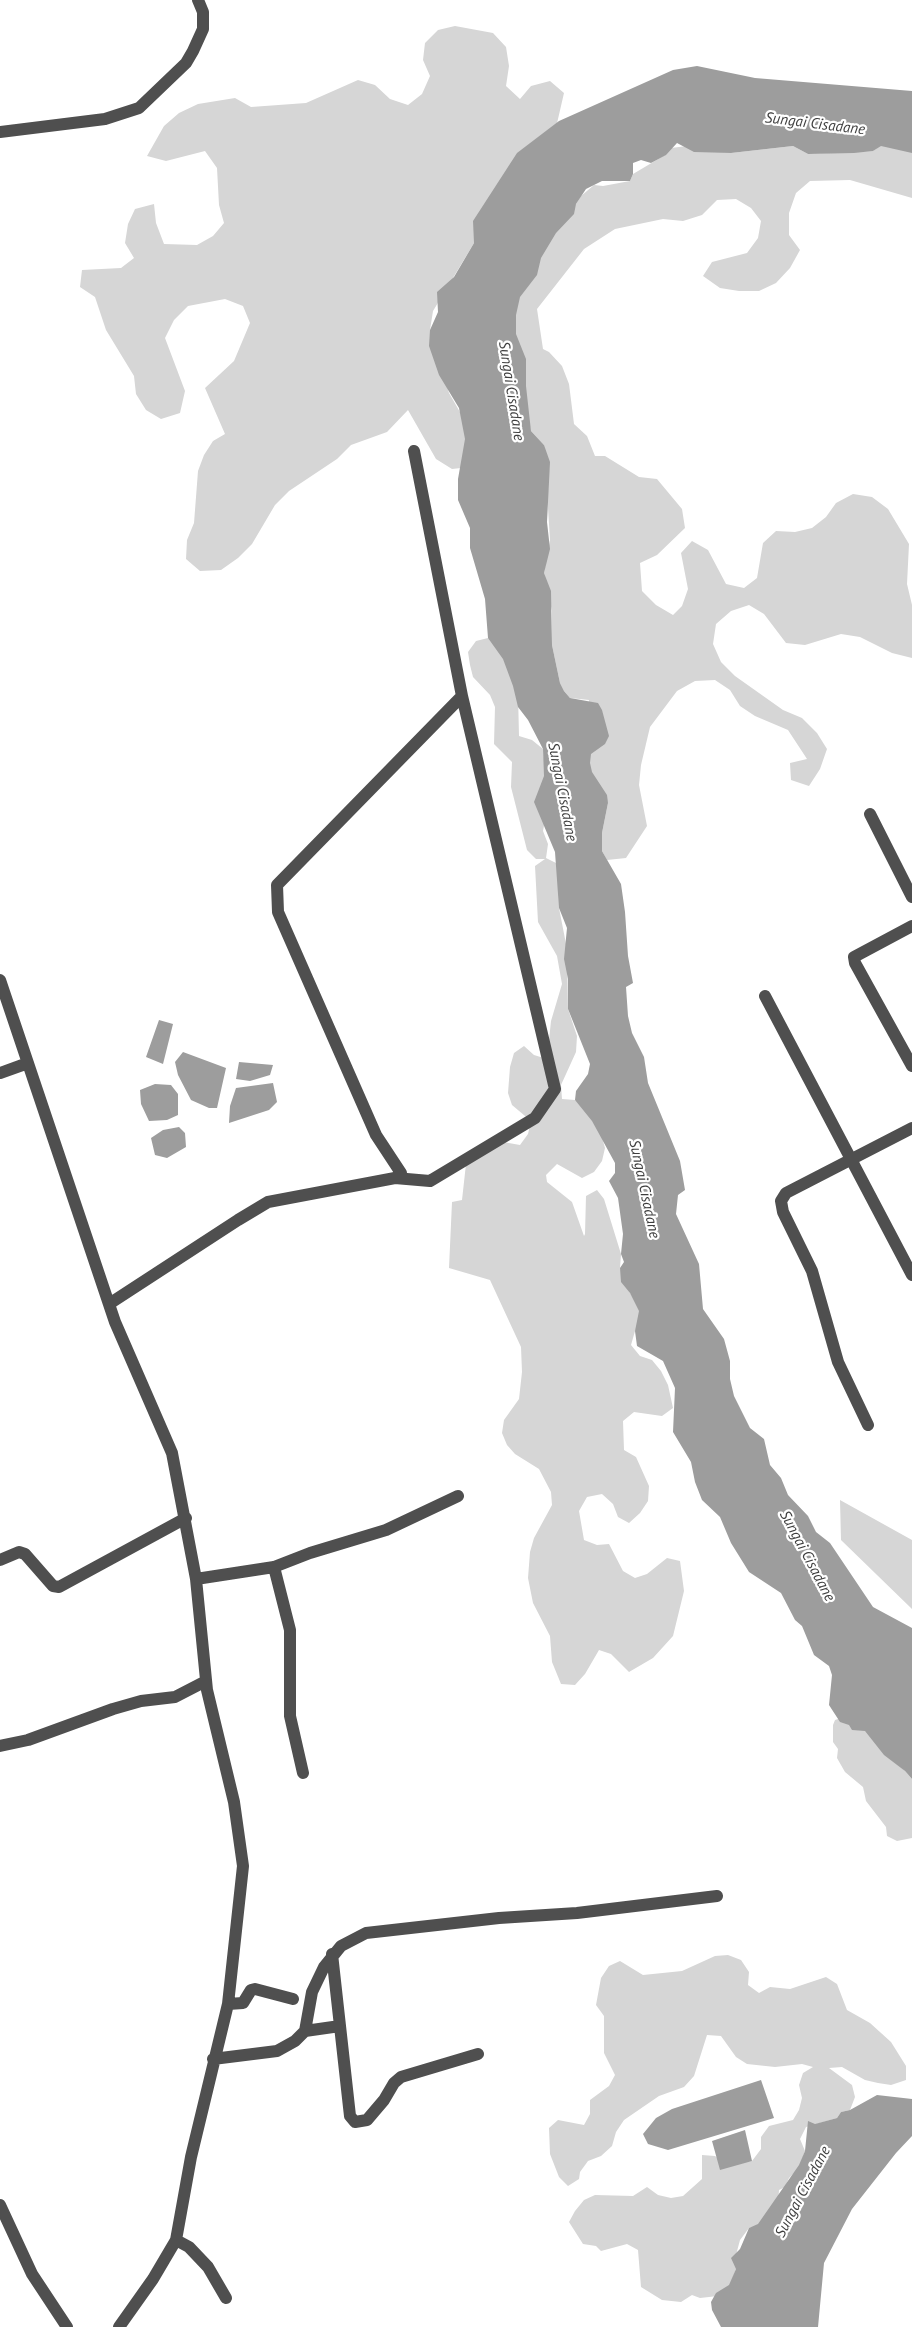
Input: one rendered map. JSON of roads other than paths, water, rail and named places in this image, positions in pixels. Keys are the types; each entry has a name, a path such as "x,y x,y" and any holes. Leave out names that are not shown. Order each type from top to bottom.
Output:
{"street":[{"path":"0,132 105,119 139,108 186,63 193,51 203,29 203,12 198,0"},
{"path":"109,1304 268,1202 395,1178 430,1181 535,1118 555,1089 462,696 414,451"},
{"path":"395,1178 400,1175 401,1171 376,1135 278,912 277,885 462,696"},
{"path":"870,814 912,897"},
{"path":"912,926 854,957 855,963 912,1066"},
{"path":"0,980 109,1304 172,1453 186,1518 196,1579 206,1682 234,1802 243,1866 228,2004 213,2058 191,2157 176,2240 153,2279 119,2327"},
{"path":"765,996 912,1275"},
{"path":"0,1073 28,1063"},
{"path":"868,1425 838,1362 812,1270 783,1212 781,1201 786,1193 912,1128"},
{"path":"196,1579 274,1567 310,1553 386,1530 458,1496"},
{"path":"0,1560 19,1552 25,1554 52,1586 59,1587 186,1518"},
{"path":"274,1567 290,1630 290,1716 304,1773"},
{"path":"0,1746 28,1740 140,1701 175,1697 206,1682"},
{"path":"213,2058 277,2051 295,2041 305,2031 314,1985 332,1954 350,1939 366,1933 499,1918 577,1913 717,1896"},
{"path":"332,1954 350,2116 355,2122 367,2120 384,2100 394,2083 401,2078 478,2054"},
{"path":"228,2004 243,2003 251,1990 255,1989 293,1999"},
{"path":"305,2031 340,2026"},
{"path":"0,2205 32,2274 67,2327"},
{"path":"176,2240 189,2247 208,2267 226,2298"}],"water":[{"name":"Sungai Cisadane","path":"697,66 755,78 912,91 912,153 881,146 873,151 854,153 808,154 793,146 731,153 694,152 677,143 666,155 651,163 641,160 633,163 633,174 630,181 602,181 586,189 576,204 574,214 556,233 541,258 537,275 520,297 516,315 516,334 526,359 526,386 531,431 544,445 550,462 547,522 550,549 544,573 551,591 552,645 560,683 564,691 570,698 598,703 602,710 609,736 605,744 591,754 590,763 592,772 607,795 608,803 602,833 602,851 621,884 628,956 633,983 626,987 628,1016 632,1033 644,1057 648,1083 680,1161 685,1190 678,1195 676,1214 699,1264 703,1309 724,1339 730,1361 730,1379 734,1396 750,1428 764,1439 770,1465 781,1478 788,1495 808,1516 816,1532 830,1543 873,1607 912,1628 912,1779 905,1771 884,1755 865,1731 852,1730 849,1725 840,1722 829,1705 832,1675 829,1666 814,1655 802,1626 795,1620 781,1593 749,1572 731,1543 720,1517 702,1500 695,1482 691,1462 673,1432 675,1388 663,1361 637,1346 635,1331 639,1311 630,1293 621,1282 620,1268 624,1262 621,1254 623,1234 618,1198 609,1181 615,1173 615,1163 592,1121 575,1100 576,1091 588,1074 590,1064 568,1009 568,979 564,959 567,928 559,908 555,852 534,802 544,776 543,749 528,720 518,707 503,659 488,638 485,599 470,548 470,528 458,500 458,479 465,439 459,408 439,375 429,346 430,330 438,312 437,292 454,277 474,243 473,221 517,153 559,121 673,70"},
{"path":"159,1020 173,1024 163,1064 146,1057"},
{"path":"183,1052 226,1068 217,1108 209,1108 191,1100 178,1075 175,1062"},
{"path":"239,1062 273,1065 270,1075 250,1081 236,1079"},
{"path":"273,1083 277,1102 269,1110 229,1123 230,1106 236,1088"},
{"path":"155,1084 171,1085 178,1094 178,1115 167,1120 149,1121 141,1104 140,1090"},
{"path":"179,1127 185,1133 186,1147 167,1158 155,1155 151,1138 163,1130"},
{"path":"761,2080 774,2118 668,2150 648,2144 643,2134 656,2118 672,2109"},
{"name":"Sungai Cisadane","path":"877,2095 912,2099 912,2136 896,2153 852,2209 824,2263 818,2327 721,2327 712,2310 711,2302 716,2293 729,2285 736,2269 731,2258 740,2249 749,2228 758,2224 799,2165 805,2151 808,2121 815,2124 837,2118 841,2112 850,2110"},
{"path":"745,2130 752,2161 720,2170 712,2141"}]}
